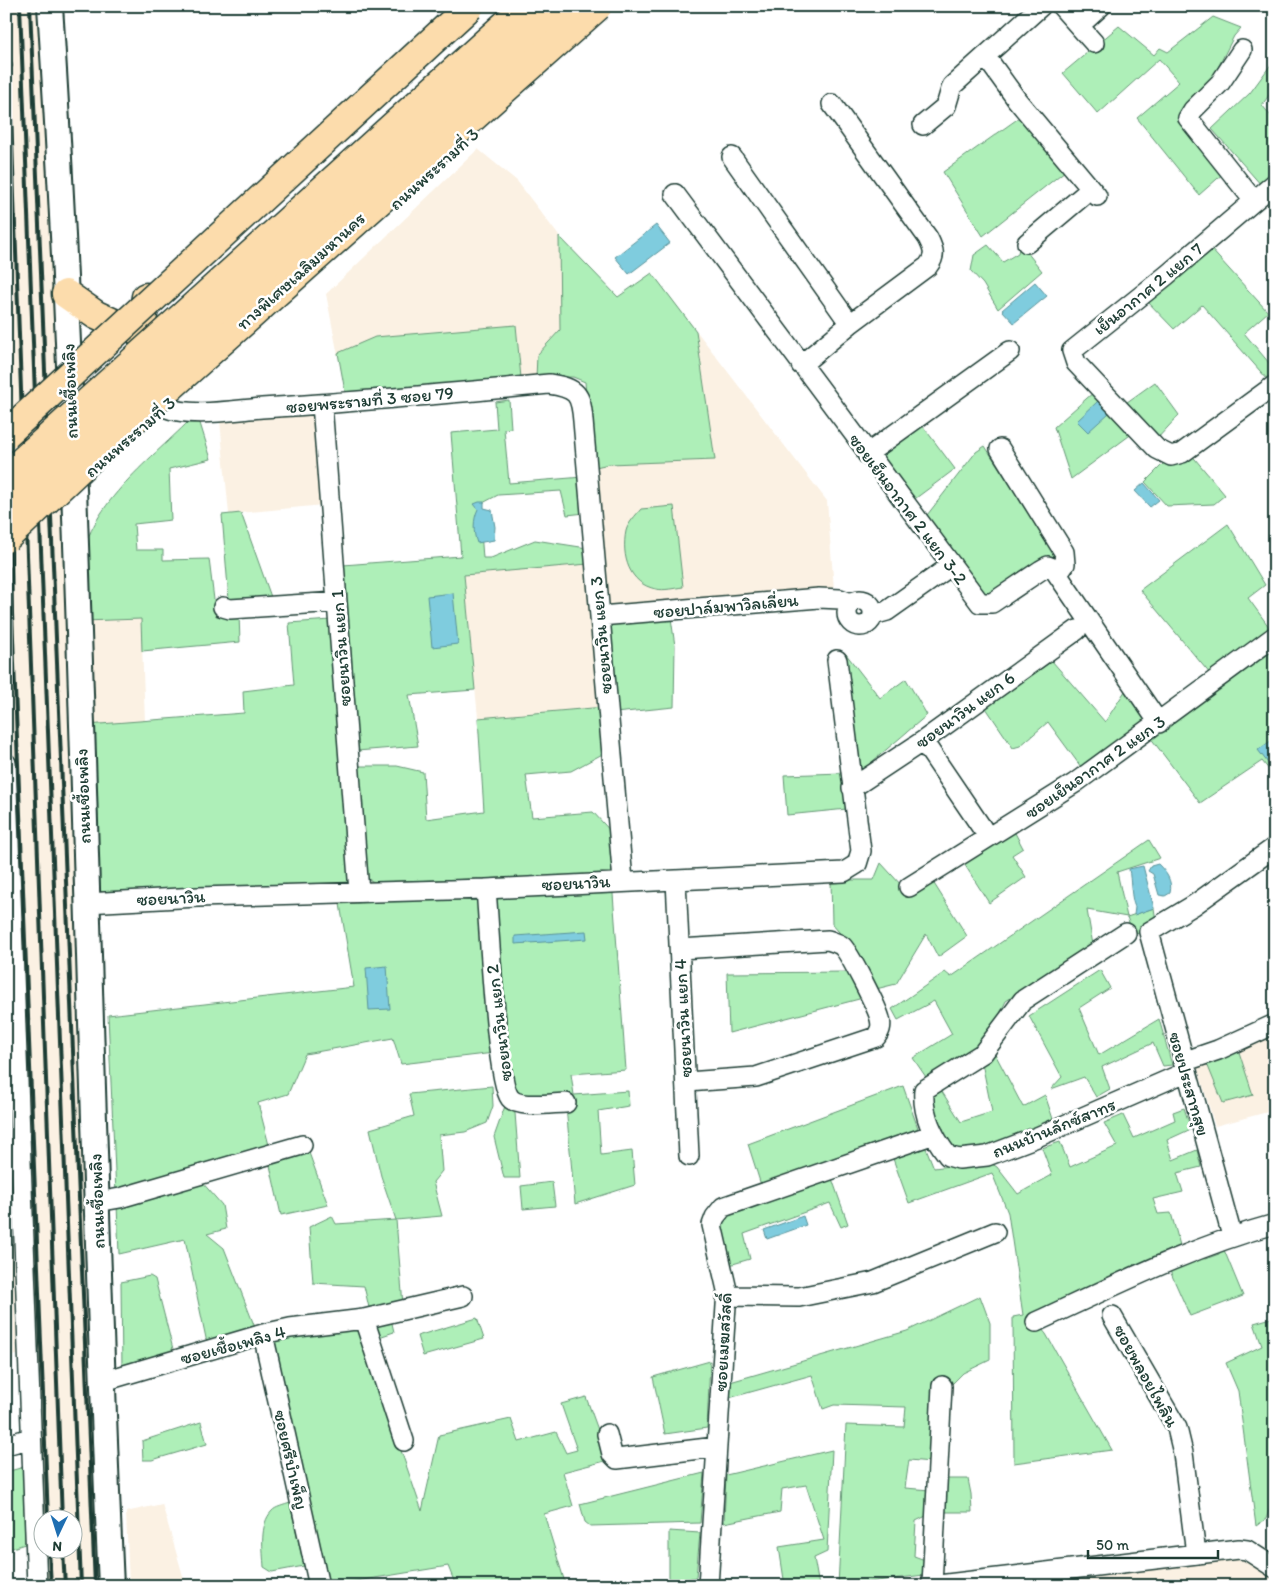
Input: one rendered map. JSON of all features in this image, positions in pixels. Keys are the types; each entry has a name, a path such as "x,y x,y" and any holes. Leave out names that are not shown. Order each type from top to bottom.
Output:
{"main road":[{"path":"70,366 464,6"},
{"path":"6,434 470,6"},
{"path":"6,468 512,6"},
{"path":"6,476 526,6"},
{"name":"ถนนพระรามที่ 3","path":"6,510 559,6"},
{"name":"ถนนพระรามที่ 3","path":"6,504 271,263 566,6"},
{"name":"ทางพิเศษเฉลิมมหานคร","path":"6,538 101,450 598,6"},
{"name":"ถนนพระรามที่ 3","path":"74,485 536,78 609,6"},
{"path":"66,294 96,316 116,324"},
{"path":"146,297 141,326 142,337 160,353 192,358 237,343"}],"street":[{"name":"ถนนเชื้อเพลิง","path":"50,6 70,366 86,903 111,1586"},
{"path":"923,125 946,106 952,86 1041,6"},
{"path":"1061,6 1094,42"},
{"path":"1079,26 1101,6"},
{"path":"1242,50 1220,83 1188,118 1254,200"},
{"path":"986,57 1021,106 1094,192 1027,243"},
{"path":"801,365 850,324 928,266 934,258 934,249 832,104"},
{"path":"732,157 850,324"},
{"name":"เย็นอากาศ 2 แยก 7","path":"1275,183 1167,275 1072,351 1076,363 1113,404 1157,449 1171,456 1182,453 1275,385"},
{"name":"ซอยเย็นอากาศ 2 แยก 3-2","path":"675,194 980,604 992,604 1048,566 1058,574"},
{"path":"867,454 1010,352"},
{"name":"ซอยพระรามที่ 3 ซอย 79","path":"164,407 174,411 185,412 322,404 549,384 570,388 575,392"},
{"name":"ซอยนาวิน แยก 3","path":"575,392 582,405 623,881"},
{"name":"ซอยนาวิน แยก 1","path":"322,404 359,892"},
{"path":"1000,449 1064,552 1065,564 1058,574 1159,723"},
{"name":"ซอยปาล์มพาวิลเลี่ยน","path":"600,616 819,598 840,599 851,603 857,600 865,601 872,607 873,615 887,611 952,565"},
{"path":"223,607 230,609 337,602"},
{"name":"ซอยนาวิน แยก 6","path":"852,788 923,741 1077,630"},
{"name":"ซอยเย็นอากาศ 2 แยก 3","path":"909,887 1076,783 1275,636"},
{"name":"ซอยนาวิน","path":"86,903 198,897 486,889 844,872 857,864 861,851 837,660"},
{"path":"923,741 982,828"},
{"path":"6,762 37,1586"},
{"name":"ซอยประสาทสุข","path":"1232,1236 1184,1067 1149,932 1194,904 1275,847"},
{"name":"ซอยนาวิน แยก 4","path":"676,880 689,1156"},
{"name":"ซอยนาวิน แยก 2","path":"486,889 500,1064 510,1098 518,1104 566,1103"},
{"name":"ถนนบ้านลักซ์สาทร","path":"1126,932 1023,1000 983,1053 924,1090 926,1115 934,1134 948,1156 960,1159 987,1156 1037,1137 1184,1067"},
{"path":"680,949 818,941 837,942 844,947 852,960 880,1018 881,1024 881,1029 876,1037 756,1076 687,1082"},
{"path":"1184,1067 1275,1024"},
{"name":"ซอยเมฆสวัสดิ์","path":"708,1586 726,1296 712,1225 714,1217 723,1207 934,1134"},
{"path":"97,1202 120,1198 302,1145"},
{"path":"1036,1322 1162,1264 1232,1236 1275,1224"},
{"path":"726,1296 799,1297 873,1282 995,1232"},
{"name":"ซอยเชื้อเพลิง 4","path":"104,1381 263,1334 290,1328 364,1319 463,1296"},
{"name":"ซอยพลอยไพลิน","path":"1112,1316 1177,1428 1183,1452 1196,1554"},
{"path":"364,1319 404,1441"},
{"name":"ซอยศรีบำเพ็ญ","path":"263,1334 319,1586"},
{"path":"942,1386 939,1585 1239,1548 1248,1550 1275,1568"},
{"path":"607,1434 612,1454 617,1459 716,1447"},
{"path":"6,1445 31,1438"}],"shaded area":[{"path":"6,6 51,6 70,606 141,619 145,722 87,725 102,1586 45,1586 44,1560 82,1560 82,1510 41,1510 35,1386 6,549"},
{"path":"478,149 517,181 559,236 618,297 652,273 827,501 834,589 606,608 595,508 585,382 573,377 521,378 346,397 326,294"},
{"path":"316,414 323,505 229,514 220,421"},
{"path":"588,564 604,707 478,718 464,575"},
{"path":"1275,1031 1275,1110 1215,1126 1196,1062"},
{"path":"6,1069 17,1355 6,1357"},
{"path":"162,1504 186,1586 129,1586 126,1512"},
{"path":"1239,1555 1275,1577 1275,1586 1027,1586"}],"green space":[{"path":"1213,17 1241,28 1234,36 1210,83 1184,116 1226,171 1199,195 1137,118 1179,82 1159,59 1098,114 1063,73 1119,26 1154,55 1160,48 1168,52"},
{"path":"1275,59 1275,87 1262,105 1275,121 1275,175 1262,186 1212,129 1250,93"},
{"path":"1023,115 1070,167 983,236 943,172"},
{"path":"559,236 618,297 652,273 696,331 715,460 609,464 591,468 585,382 573,377 536,378 537,355 560,330"},
{"path":"988,245 1003,262 1018,253 1019,248 1022,246 1042,271 998,309 983,284 971,271 974,255"},
{"path":"1209,247 1268,312 1244,333 1275,370 1275,375 1268,380 1202,305 1174,329 1146,300"},
{"path":"516,325 521,378 346,397 338,353 375,337"},
{"path":"1155,382 1179,415 1156,440 1123,405"},
{"path":"1094,392 1133,433 1071,479 1054,427"},
{"path":"509,400 511,428 504,429 509,483 583,477 585,513 567,515 561,491 498,495 479,505 483,558 491,558 535,540 587,548 588,564 464,575 475,690 409,695 418,746 357,751 343,565 461,556 451,433 497,429 495,402"},
{"path":"199,420 211,459 169,469 171,520 134,524 136,550 163,550 163,560 209,559 216,616 239,614 240,642 142,651 141,619 83,621 81,568 85,546 94,525 106,506 138,469 189,421"},
{"path":"922,425 955,469 912,501 880,455"},
{"path":"985,446 1056,557 984,602 924,519 976,452"},
{"path":"1190,453 1225,495 1214,504 1167,506 1145,482 1165,462"},
{"path":"674,506 683,587 666,590 656,589 639,581 629,568 625,550 626,531 630,522 641,509"},
{"path":"241,513 271,597 229,600 222,515"},
{"path":"1228,524 1265,585 1248,598 1272,631 1211,675 1140,590"},
{"path":"671,618 675,646 674,707 615,713 607,624"},
{"path":"331,620 350,883 94,892 87,725 244,713 243,691 294,685 289,623"},
{"path":"1275,643 1275,777 1262,761 1200,803 1150,737"},
{"path":"841,654 846,654 880,698 906,679 927,715 860,772"},
{"path":"1052,661 1105,722 1127,688 1148,721 1081,767 1048,722 1020,746 1013,748 986,708"},
{"path":"604,707 608,751 571,771 526,775 532,817 593,812 614,835 617,867 613,875 374,882 368,879 359,766 397,766 423,772 426,819 484,811 478,718"},
{"path":"842,773 847,809 787,815 784,775"},
{"path":"1014,831 1023,848 1012,855 1026,877 989,903 963,862"},
{"path":"1149,840 1160,858 1117,872 1127,917 1087,910 1093,945 1006,1001 990,1034 930,1083 913,1058 952,1034 934,1001 898,1020 892,1009 945,972 951,977"},
{"path":"881,863 902,886 926,871 967,936 938,957 926,934 896,984 876,989 845,939 832,924 831,880 874,880"},
{"path":"610,886 613,894 626,1070 571,1074 574,1095 628,1091 629,1106 598,1111 601,1155 632,1151 635,1185 575,1204 565,1096 518,1098 513,1095 491,892"},
{"path":"483,895 494,1053 401,1064 393,1038 305,1054 288,1094 258,1103 270,1149 116,1194 108,1015 354,987 340,904"},
{"path":"1154,908 1156,921 1134,936 1127,917"},
{"path":"1100,970 1110,988 1079,1008 1099,1055 1159,1019 1172,1065 1163,1066 1153,1043 1102,1067 1110,1089 1096,1097 1084,1077 1051,1089 1062,1077 1029,1016"},
{"path":"850,972 863,998 729,1033 727,973"},
{"path":"1237,1046 1253,1095 1223,1103 1205,1059"},
{"path":"992,1048 1023,1107 1045,1095 1055,1125 970,1153 959,1151 950,1147 939,1133 929,1093 939,1087 961,1122 992,1112 982,1063"},
{"path":"492,1086 493,1106 487,1123 465,1132 439,1135 442,1171 433,1182 442,1216 396,1220 381,1176 370,1129 414,1116 409,1094"},
{"path":"903,1086 919,1131 761,1185 748,1144"},
{"path":"505,1106 515,1113 520,1178 504,1178 494,1137"},
{"path":"1184,1108 1191,1129 1167,1140 1173,1160 1197,1150 1201,1167 1177,1173 1183,1192 1153,1199 1158,1214 1171,1213 1181,1249 1036,1322 1046,1334 1112,1450 1014,1463 1013,1317 1023,1315 1008,1213 992,1173 909,1203 892,1156 924,1143 934,1168 987,1161 997,1167 1018,1194 1052,1175 1042,1148 1060,1142 1070,1167 1117,1146 1104,1123 1123,1115 1134,1138 1175,1120 1173,1112"},
{"path":"308,1150 328,1205 281,1215 269,1161"},
{"path":"830,1173 848,1224 841,1227 830,1203 744,1234 750,1259 726,1266 720,1214"},
{"path":"201,1181 222,1205 226,1229 207,1234 224,1248 256,1330 207,1343 185,1239 119,1254 117,1205"},
{"path":"552,1182 555,1206 523,1209 521,1186"},
{"path":"332,1216 336,1224 396,1220 403,1305 370,1312 364,1286 313,1283 309,1227"},
{"path":"1222,1245 1243,1296 1190,1316 1170,1271 1198,1256 1205,1259 1219,1254"},
{"path":"150,1276 155,1279 174,1353 122,1370 121,1282"},
{"path":"980,1296 990,1323 990,1360 963,1373 949,1387 931,1462 909,1460 905,1488 930,1490 928,1515 916,1521 914,1556 925,1560 924,1575 838,1586 846,1425 904,1427 906,1407 834,1405 823,1409 812,1375 729,1398 730,1382 907,1331"},
{"path":"1275,1317 1275,1494 1266,1519 1256,1526 1238,1391 1226,1363 1262,1346 1254,1323"},
{"path":"477,1318 484,1339 423,1356 417,1336"},
{"path":"391,1319 394,1332 376,1338 374,1323"},
{"path":"357,1324 422,1511 439,1435 511,1419 519,1442 556,1432 566,1453 577,1450 561,1404 586,1397 609,1460 563,1472 573,1506 544,1514 566,1586 456,1586 448,1566 326,1586 268,1337"},
{"path":"710,1361 707,1428 665,1434 653,1377"},
{"path":"201,1422 207,1444 152,1460 143,1460 142,1441"},
{"path":"832,1450 827,1552 814,1558 819,1586 785,1586 779,1547 824,1540 806,1485 782,1489 780,1512 724,1523 726,1475"},
{"path":"24,1467 25,1544 6,1550 6,1472"},
{"path":"704,1473 700,1523 590,1526 585,1522 580,1504"},
{"path":"943,1479 968,1479 972,1512 941,1512"},
{"path":"290,1503 304,1566 272,1572 264,1567 263,1530 268,1516 273,1510"},
{"path":"669,1531 700,1533 696,1577 669,1583"}],"water":[{"path":"656,225 670,243 629,274 615,257"},
{"path":"1035,282 1047,296 1014,323 1002,310"},
{"path":"1098,401 1109,413 1088,432 1077,421"},
{"path":"1144,483 1159,500 1150,507 1135,491"},
{"path":"484,502 484,508 492,510 495,527 494,540 477,543 474,526 478,509 474,504"},
{"path":"453,593 458,644 432,647 427,596"},
{"path":"1272,740 1275,744 1275,772 1258,750"},
{"path":"1158,864 1166,874 1171,885 1170,893 1165,896 1159,895 1153,874 1148,871 1151,866"},
{"path":"1143,866 1154,908 1134,915 1135,907 1129,869"},
{"path":"586,931 587,939 515,944 515,936"},
{"path":"387,966 390,1009 369,1010 366,968"},
{"path":"803,1216 806,1225 767,1239 764,1230"}],"railway":[{"path":"20,6 81,1586"},
{"path":"30,6 95,1586"},
{"path":"6,44 11,66"},
{"path":"9,59 62,1510"},
{"path":"6,313 12,613 48,1510"},
{"path":"50,1560 51,1586"},
{"path":"64,1560 65,1586"}]}
